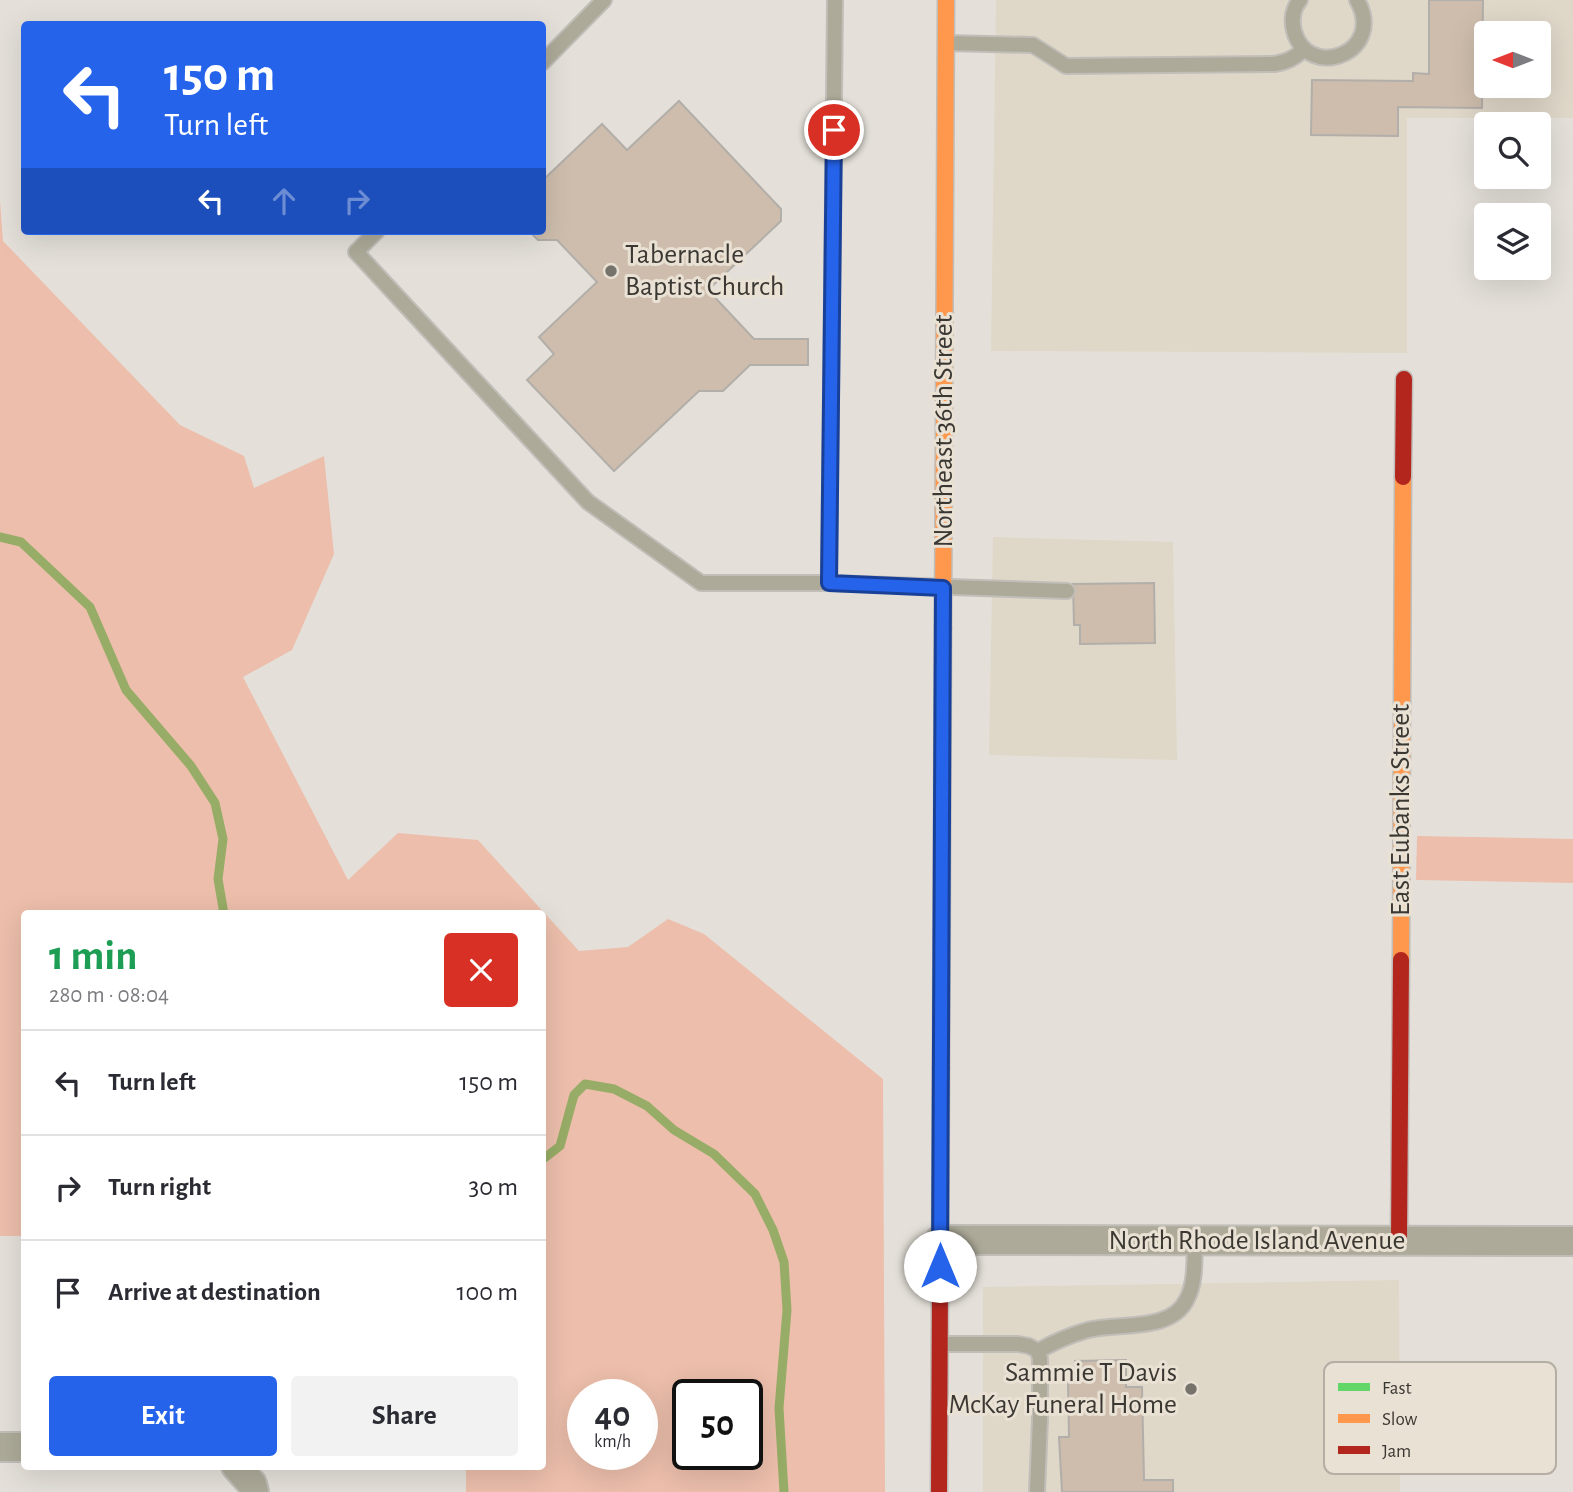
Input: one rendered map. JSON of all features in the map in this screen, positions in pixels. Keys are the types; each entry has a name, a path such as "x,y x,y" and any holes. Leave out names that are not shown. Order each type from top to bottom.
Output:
{"main road":[{"name":"Northeast 36th Street","path":"939,1492 946,0"},
{"name":"East Eubanks Street","path":"1399,1241 1404,379"}],"street":[{"name":"North Rhode Island Avenue","path":"940,1240 1573,1241"},
{"path":"0,1447 21,1447"}],"lane":[{"path":"546,59 604,0"},
{"path":"829,583 835,0"},
{"path":"1300,0 1293,16 1297,39 1304,49 1325,58 1348,53 1362,35 1363,12 1357,0"},
{"path":"946,43 1033,45 1066,66 1274,64 1285,62 1304,49"},
{"path":"373,235 356,252 588,502 701,583 829,583 1067,591"},
{"path":"1038,1351 1066,1336 1090,1329 1148,1324 1174,1315 1187,1300 1192,1284 1195,1241"},
{"path":"940,1344 1018,1344 1038,1351 1040,1419 1037,1492"}],"shaded area":[{"path":"996,0 1573,0 1573,118 1551,118 1551,112 1474,112 1474,118 1407,118 1407,353 991,351"},
{"path":"0,201 3,241 180,425 244,456 254,488 324,456 334,554 292,650 243,677 348,880 398,833 478,840 542,910 21,910 21,1236 0,1236"},
{"path":"993,537 1173,542 1177,760 989,755"},
{"path":"1417,836 1573,839 1573,883 1416,880"},
{"path":"546,915 579,951 628,947 668,919 704,934 883,1079 885,1492 466,1492 466,1470 546,1470"},
{"name":"Sammie T Davis McKay Funeral Home","path":"1399,1280 1399,1362 1324,1362 1324,1474 1400,1474 1400,1492 983,1492 983,1287"}],"building":[{"path":"1429,0 1483,0 1483,21 1474,21 1474,98 1482,98 1482,108 1398,107 1398,136 1311,135 1312,80 1413,81 1413,73 1429,74"},
{"path":"679,101 781,209 781,221 708,290 754,339 808,339 808,365 750,365 723,391 699,391 614,471 527,380 554,354 539,337 597,282 557,240 538,240 533,235 546,235 546,177 602,124 627,150"},
{"path":"1154,583 1155,643 1080,644 1080,625 1074,625 1073,584"},
{"path":"1126,1360 1126,1387 1142,1387 1144,1480 1173,1480 1173,1492 1062,1492 1059,1437 1069,1437 1068,1380 1076,1380 1075,1361"}],"waterway":[{"path":"0,537 21,542 90,607 126,690 191,766 215,803 223,839 218,879 223,910"},
{"path":"546,1157 560,1146 574,1095 585,1084 614,1089 647,1106 674,1130 714,1154 755,1194 773,1230 784,1262 787,1310 779,1408 784,1492"}],"traffic: fast":[{"path":"941,1068 943,628"}],"traffic: slow":[{"path":"943,628 946,0"},
{"path":"1401,960 1403,477"}],"traffic: jam":[{"path":"1403,477 1404,379"},
{"path":"1399,1241 1401,960"},
{"path":"939,1492 941,1068"}],"place":[{"name":"Tabernacle Baptist Church","path":"611,271"},
{"name":"Sammie T Davis McKay Funeral Home","path":"1191,1389"}],"route":[{"path":"834,130 829,583 943,588 940,1266"}]}
